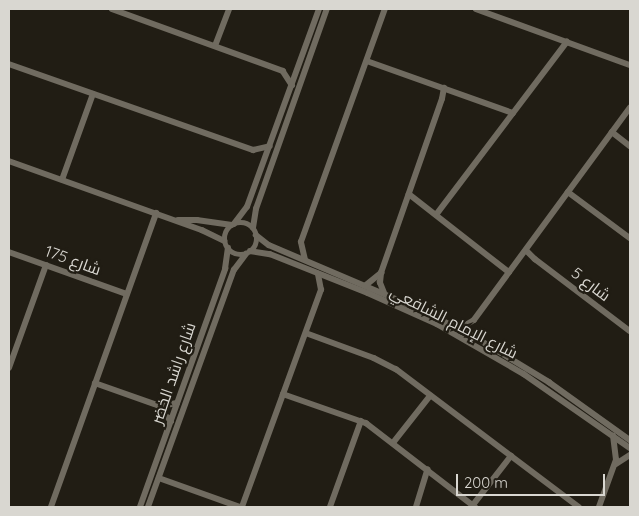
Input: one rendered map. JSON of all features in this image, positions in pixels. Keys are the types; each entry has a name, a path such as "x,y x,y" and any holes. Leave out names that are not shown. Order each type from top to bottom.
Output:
{"street":[{"path":"112,9 130,12 215,46 283,70 300,66"},
{"path":"215,46 229,9"},
{"path":"320,9 245,212 227,231 225,241 228,248 234,253 248,253 256,244 256,235 253,228 256,209 328,9"},
{"path":"305,260 301,242 385,9"},
{"path":"476,9 630,65"},
{"path":"437,217 565,41"},
{"path":"366,61 513,113"},
{"path":"9,64 253,150 270,146"},
{"path":"283,70 292,85"},
{"path":"384,293 380,283 380,273 446,89"},
{"path":"62,180 93,94"},
{"path":"459,329 474,320 630,108"},
{"path":"612,132 630,146"},
{"path":"253,150 263,165"},
{"path":"9,161 208,232 225,241"},
{"path":"568,192 630,238"},
{"path":"408,196 511,270"},
{"path":"51,507 156,213"},
{"path":"171,219 197,220 233,225 246,224 253,228"},
{"name":"شارع الإمام الشافعي","path":"256,235 269,246 384,293 475,337 549,382 630,440"},
{"path":"287,252 301,242"},
{"name":"شارع راشد الخضر","path":"140,507 224,269 228,248"},
{"name":"شارع 175","path":"9,252 127,294"},
{"name":"شارع الإمام الشافعي","path":"248,253 266,252 414,314 481,348 545,388 630,448"},
{"name":"شارع 5","path":"524,252 630,331"},
{"name":"شارع راشد الخضر","path":"148,507 234,270 248,253"},
{"path":"9,368 46,265"},
{"path":"365,286 380,273"},
{"path":"159,478 241,507 321,290 317,274"},
{"path":"321,290 335,281"},
{"path":"474,320 475,337"},
{"path":"306,333 382,361 579,507"},
{"path":"95,383 160,406 177,403"},
{"path":"283,394 361,421 474,506 510,456"},
{"path":"393,444 430,396"},
{"path":"160,406 171,421"},
{"path":"330,507 361,421"},
{"path":"599,507 614,465 616,454 613,436"},
{"path":"614,465 622,458 630,455"},
{"path":"418,504 429,472"}]}
